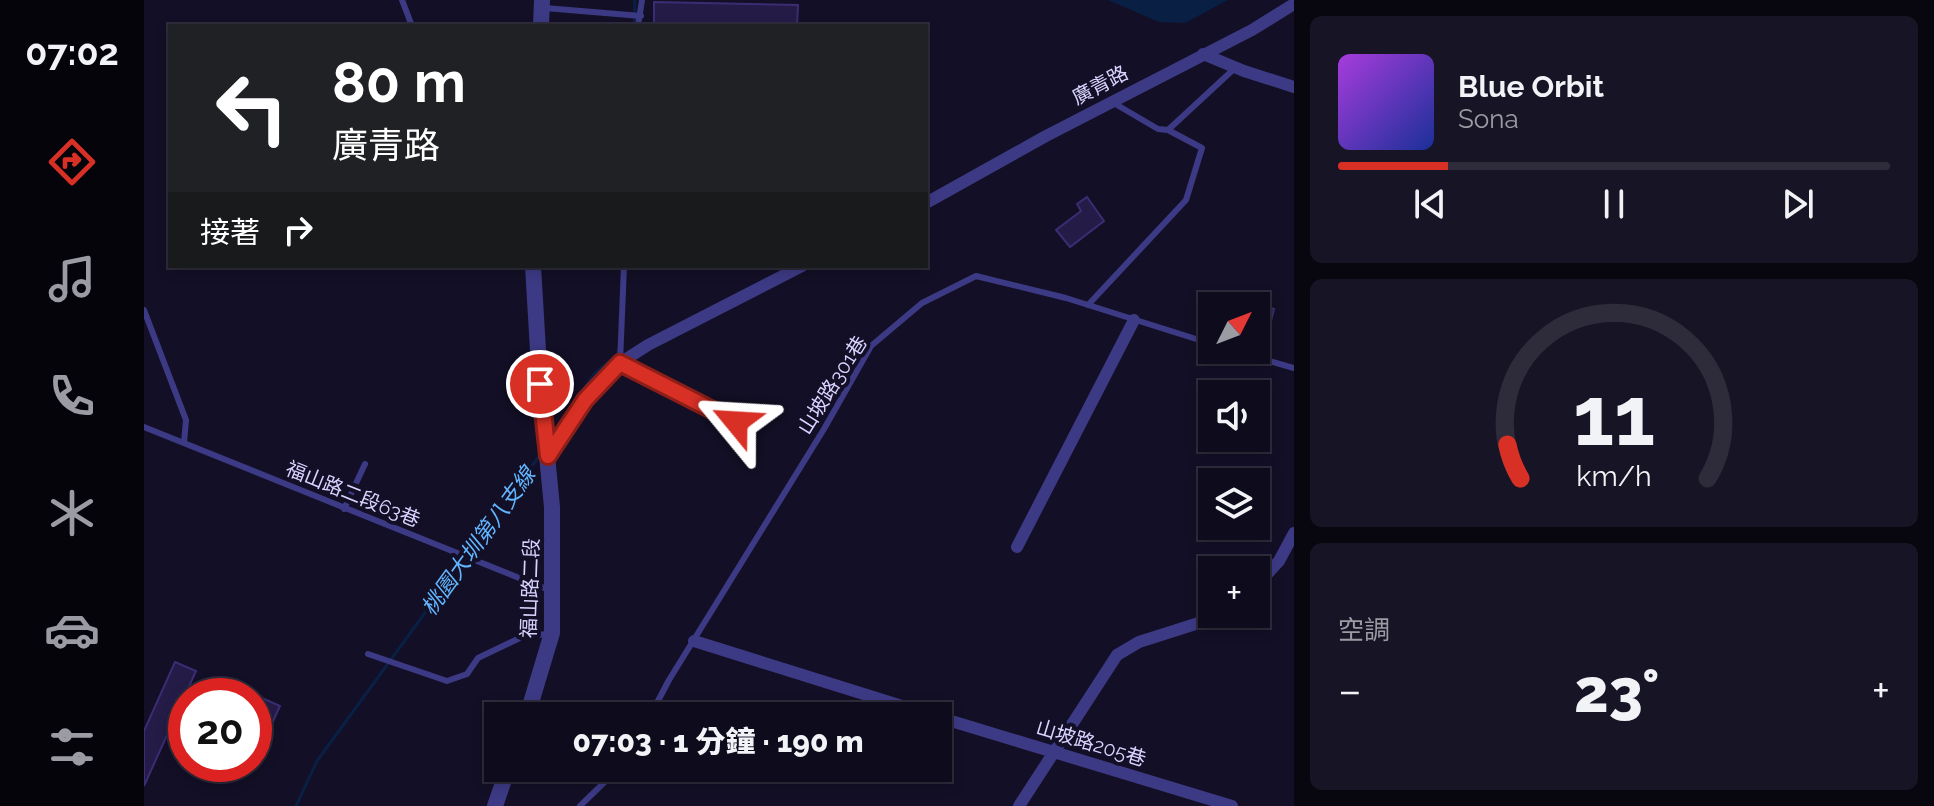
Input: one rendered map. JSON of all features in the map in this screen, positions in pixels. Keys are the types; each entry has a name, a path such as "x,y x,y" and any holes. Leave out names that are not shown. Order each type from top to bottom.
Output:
{"street":[{"path":"541,24 542,4"},
{"name":"廣青路","path":"928,202 1252,30 1294,4"},
{"path":"1203,54 1294,87"},
{"name":"福山路二段","path":"531,702 552,633 552,507 533,268"},
{"path":"548,456 585,400 620,363 648,345 798,268"},
{"path":"1017,547 1134,320"},
{"path":"1270,571 1294,533"},
{"path":"1019,806 1117,655 1139,642 1198,623"},
{"name":"山坡路205巷","path":"694,641 888,702"},
{"name":"山坡路205巷","path":"952,722 1232,806"},
{"path":"495,806 503,782"}],"lane":[{"path":"402,0 411,24"},
{"path":"639,24 642,0"},
{"path":"542,4 641,16"},
{"path":"1168,130 1235,68"},
{"path":"1088,305 1186,200 1202,148 1168,130 1158,129 1112,102"},
{"path":"624,268 620,363 736,422"},
{"name":"山坡路301巷","path":"658,702 871,346 922,303 976,276 1088,305 1198,340"},
{"path":"144,310 186,420 184,443"},
{"path":"1270,361 1294,368"},
{"name":"福山路二段63巷","path":"144,427 550,591"},
{"path":"344,509 365,464"},
{"path":"368,654 447,681 467,674 478,658 524,636 552,633"},
{"path":"580,806 605,782"}],"water":[{"path":"1108,0 1228,0 1185,23 1159,22"}],"building":[{"path":"654,2 798,5 797,24 654,24"},
{"path":"1087,197 1104,221 1070,247 1056,230 1081,211 1077,204"},
{"path":"175,662 196,671 193,678 168,678 168,733 144,786 144,731"},
{"path":"272,702 280,706 272,724"}],"waterway":[{"name":"桃園大圳第八支線","path":"634,24 635,0"},
{"name":"桃園大圳第八支線","path":"551,439 594,374 618,351"},
{"name":"桃園大圳第八支線","path":"296,806 317,761 540,455"}],"route":[{"path":"540,384 548,456 585,400 620,363 736,422"}]}
